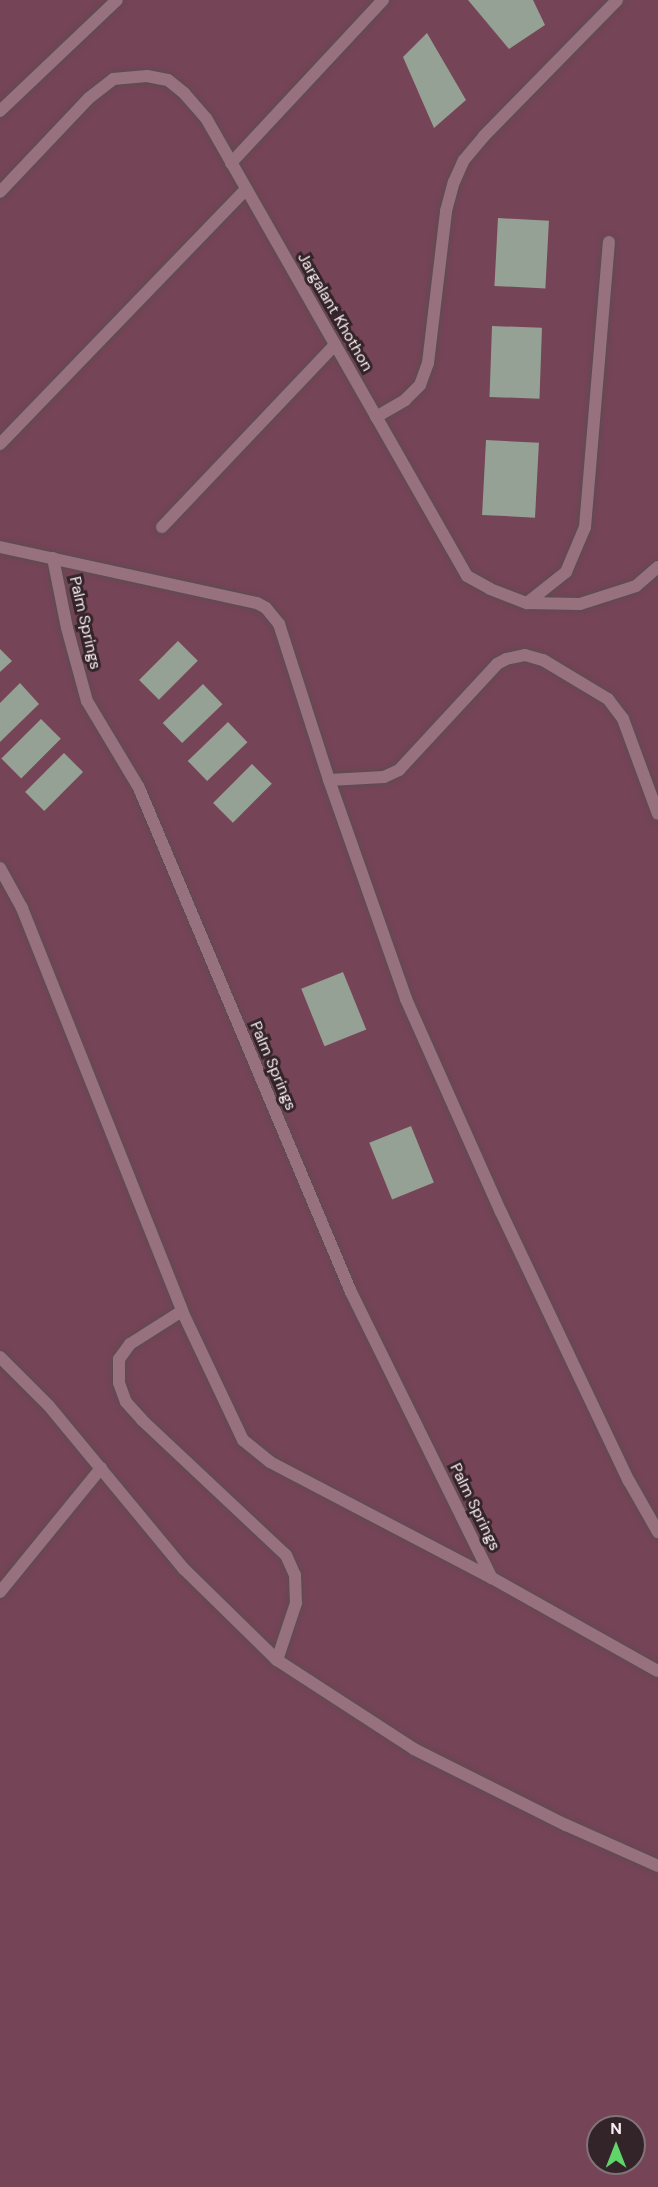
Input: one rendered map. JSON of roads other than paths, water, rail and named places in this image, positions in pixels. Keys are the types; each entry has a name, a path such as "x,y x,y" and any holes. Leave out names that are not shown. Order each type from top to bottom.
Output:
{"street":[{"path":"0,111 117,0"},
{"path":"231,163 383,0"},
{"path":"376,417 405,400 420,385 428,363 446,211 454,182 464,160 617,0"},
{"name":"Jargalant Khothon","path":"0,192 89,98 113,79 147,76 168,80 184,93 206,118 466,576 490,589 527,603 580,604 636,586 658,567"},
{"path":"0,444 246,189"},
{"path":"527,603 566,572 585,527 609,242"},
{"path":"162,527 335,345"},
{"name":"Palm Springs","path":"0,547 257,603 266,608 279,624 329,780 406,999 501,1212 629,1481 658,1532"},
{"name":"Palm Springs","path":"53,558 67,628 87,701 139,788 351,1292 492,1578"},
{"path":"329,780 384,777 399,770 497,664 506,659 525,655 543,660 608,699 623,719 658,814"},
{"name":"Palm Springs","path":"0,868 22,908 182,1311 232,1422 249,1447 270,1462 492,1578 658,1671"},
{"path":"182,1311 130,1344 119,1359 119,1383 126,1402 142,1420 286,1555 295,1575 296,1603 276,1660"},
{"path":"0,1357 50,1406 184,1569 276,1660 414,1749 566,1825 658,1866"},
{"path":"0,1592 101,1468"}]}
